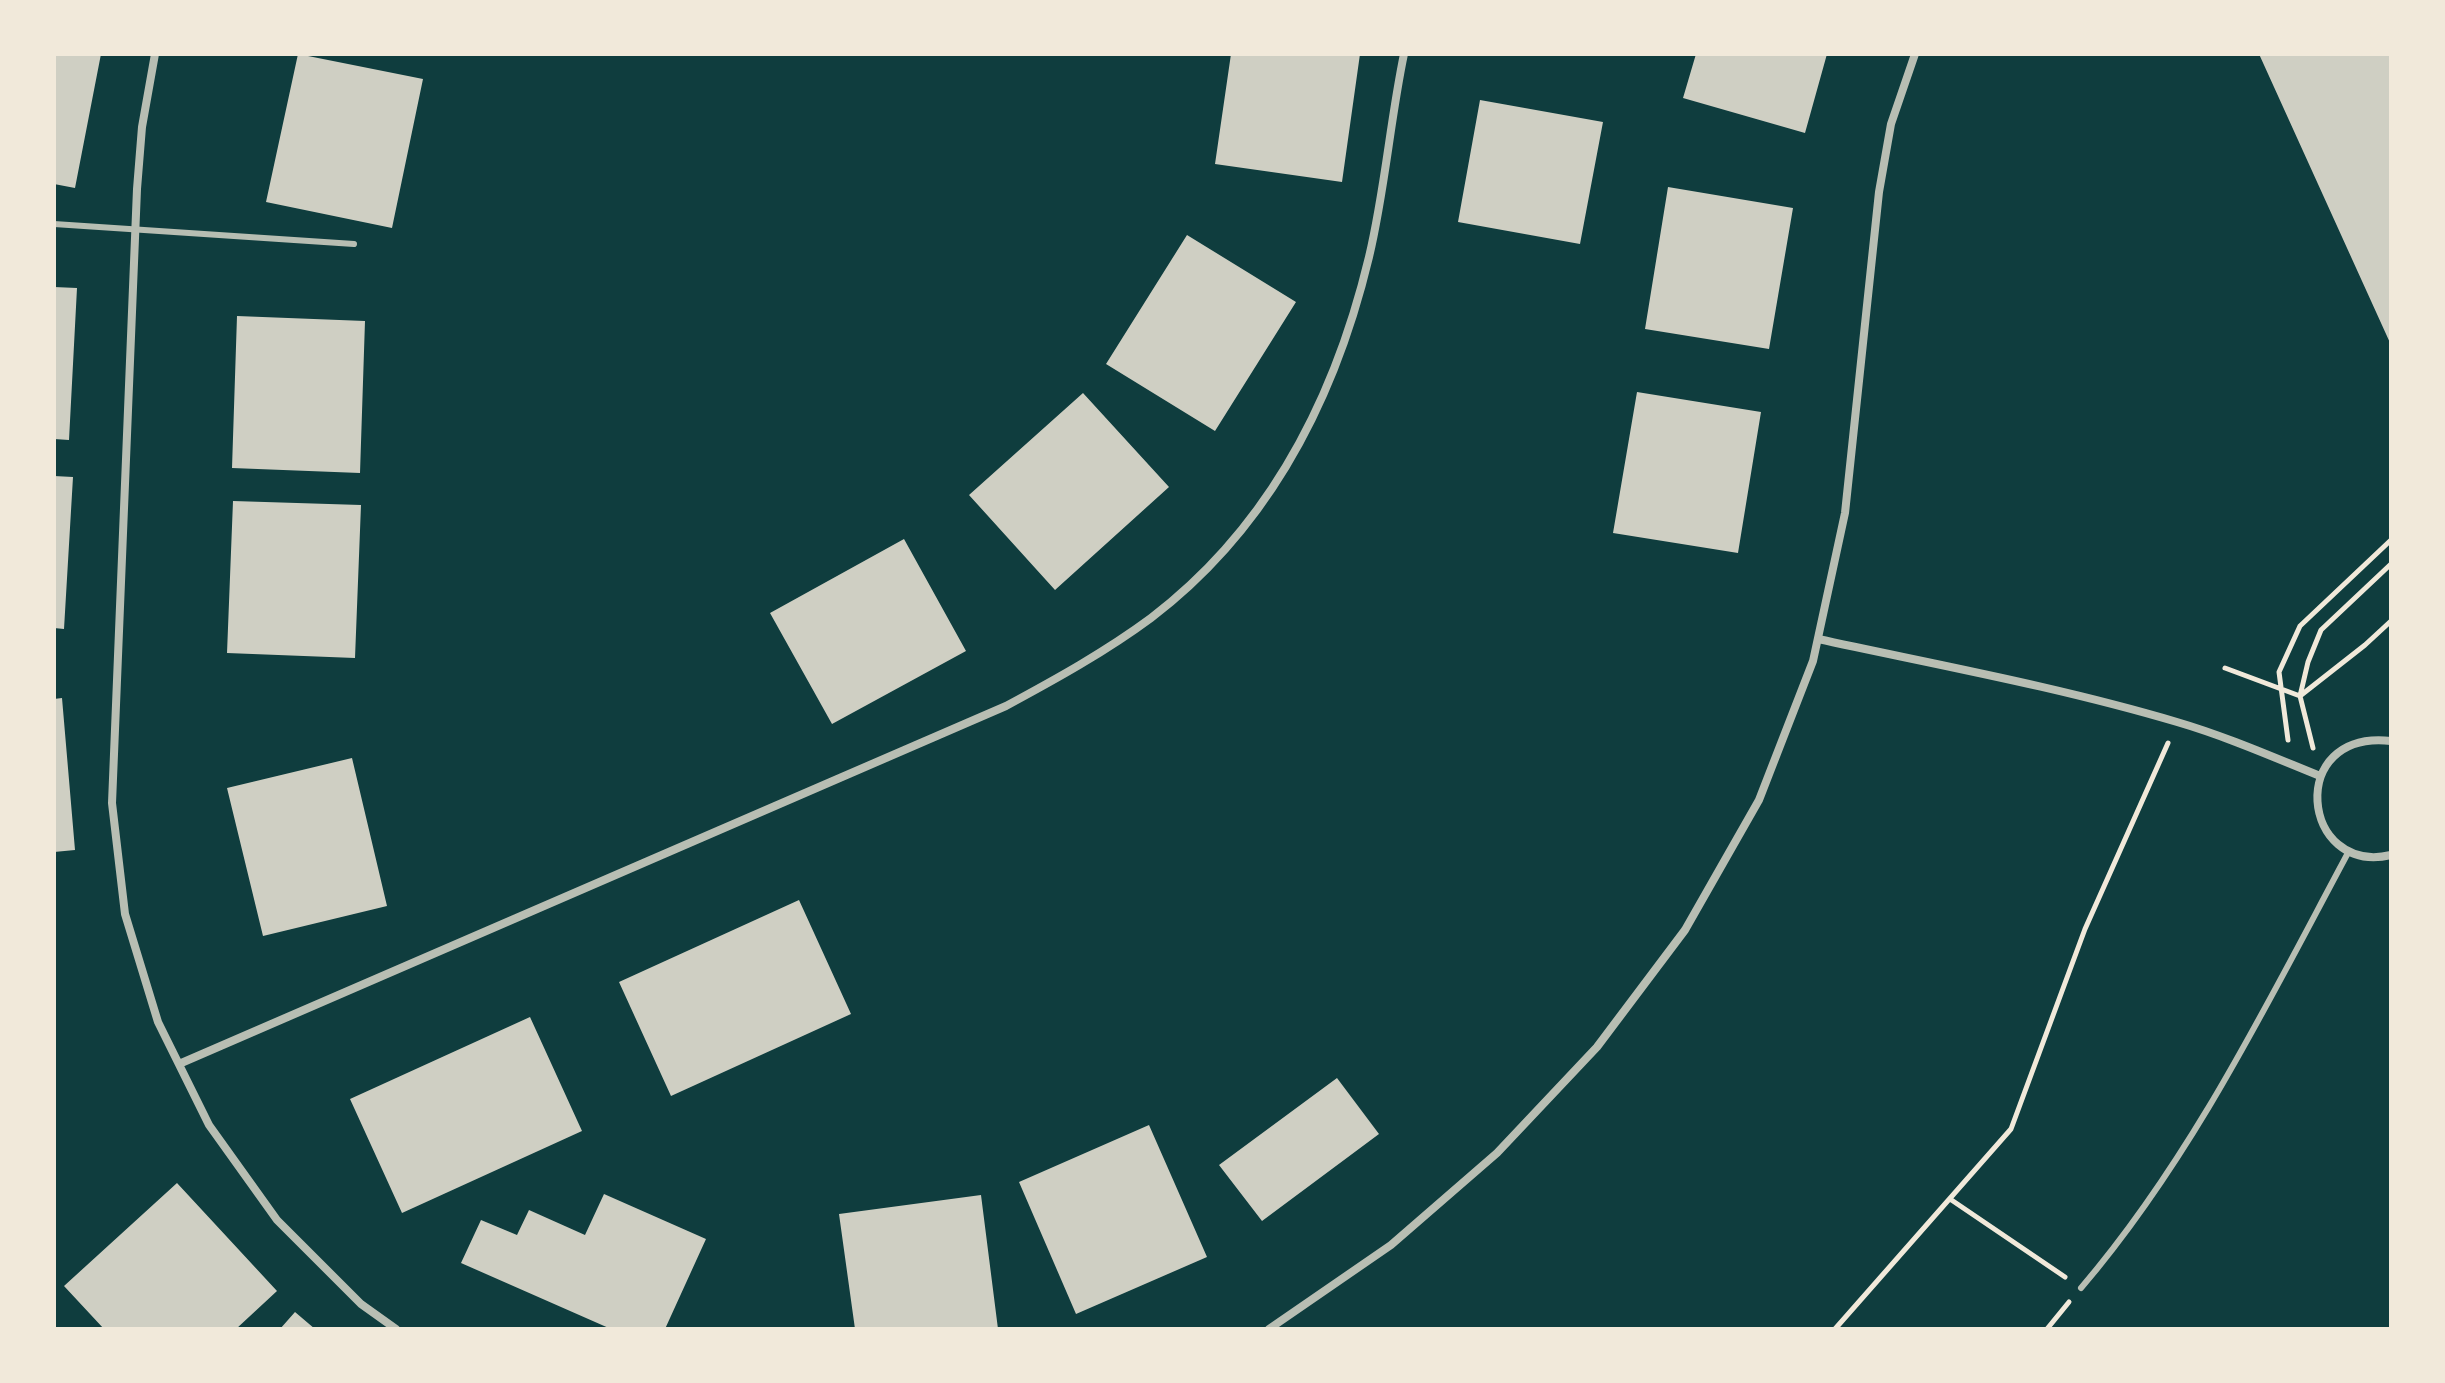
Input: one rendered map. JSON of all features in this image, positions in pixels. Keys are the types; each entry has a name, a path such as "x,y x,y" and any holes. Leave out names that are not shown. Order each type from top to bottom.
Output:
{"street":[{"path":"155,54 142,127 135,229 112,803 125,914 158,1022 209,1125 277,1220 361,1304 396,1329"},
{"path":"179,1064 1006,706 1085,663 1152,617 1208,567 1256,513 1294,455 1325,393 1350,326 1369,256 1404,54"},
{"path":"1269,1329 1391,1245 1497,1153 1597,1047 1685,930 1759,800 1813,661 1845,513 1879,192 1891,124 1915,54"},
{"path":"1818,639 2096,700 2179,722 2320,776"},
{"path":"2390,857 2368,857 2349,851 2334,841 2317,811 2316,794 2320,776 2329,761 2341,750 2357,742 2374,739 2391,741"}],"lane":[{"path":"54,224 354,244"},
{"path":"2081,1288 2151,1195 2200,1122 2349,851"}],"path":[{"path":"2291,764 2279,672 2300,626 2391,540"},
{"path":"2320,776 2300,696 2308,662 2321,630 2391,564"},
{"path":"2300,696 2391,621"},
{"path":"2225,668 2300,696"},
{"path":"1835,1329 2011,1129 2085,929 2179,722"},
{"path":"1950,1199 2081,1288 2047,1329"}],"building":[{"path":"54,54 101,54 75,188 54,184"},
{"path":"298,54 423,79 392,228 266,202"},
{"path":"1231,54 1360,54 1342,182 1215,164"},
{"path":"1696,54 1827,54 1805,133 1683,98"},
{"path":"2259,54 2391,54 2391,345"},
{"path":"1480,100 1603,122 1580,244 1458,222"},
{"path":"1668,187 1793,208 1769,349 1645,329"},
{"path":"1187,235 1296,302 1215,431 1106,364"},
{"path":"54,287 77,288 69,440 54,439"},
{"path":"237,316 365,321 360,473 232,468"},
{"path":"1637,392 1761,412 1738,553 1613,533"},
{"path":"1083,393 1169,487 1055,590 969,495"},
{"path":"54,476 73,477 64,629 54,628"},
{"path":"233,501 361,505 355,658 227,653"},
{"path":"904,539 966,651 832,724 770,613"},
{"path":"62,698 75,850 54,852 54,699"},
{"path":"352,758 387,906 263,936 227,788"},
{"path":"799,900 851,1014 671,1096 619,982"},
{"path":"530,1017 582,1131 402,1213 350,1099"},
{"path":"1337,1078 1379,1134 1262,1221 1219,1165"},
{"path":"1149,1125 1207,1257 1076,1314 1019,1182"},
{"path":"177,1183 277,1291 236,1329 104,1329 64,1286"},
{"path":"604,1194 706,1239 665,1329 611,1329 461,1263 481,1220 517,1235 529,1210 585,1235"},
{"path":"981,1195 998,1329 855,1329 839,1214"},
{"path":"295,1312 315,1329 280,1329"}]}
